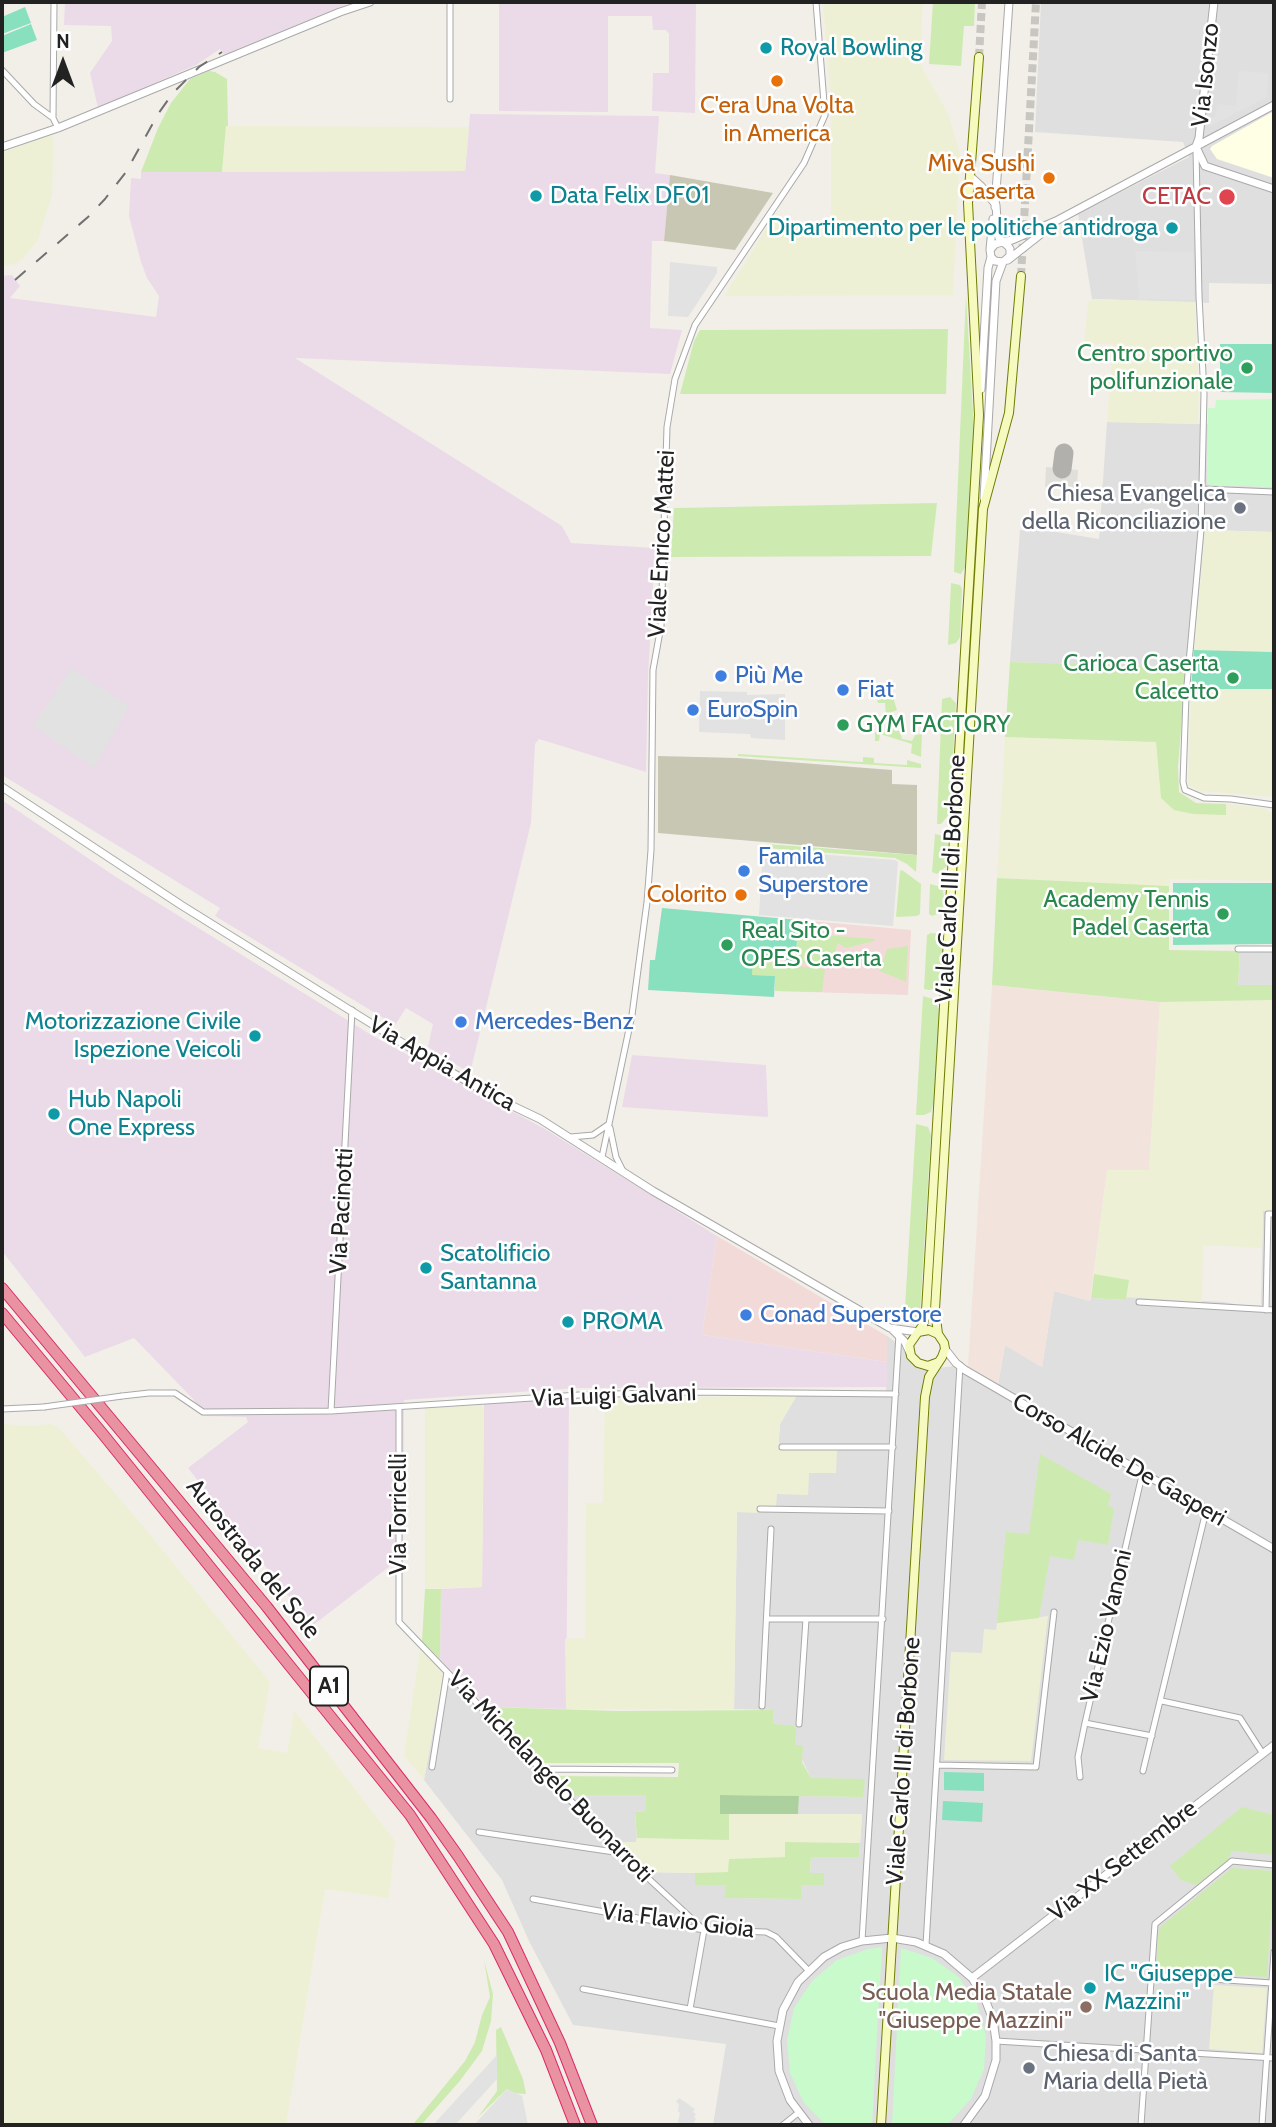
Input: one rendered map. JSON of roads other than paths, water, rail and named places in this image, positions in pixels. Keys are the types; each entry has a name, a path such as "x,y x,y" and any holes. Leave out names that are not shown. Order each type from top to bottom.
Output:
{"highway":[{"name":"Autostrada del Sole","path":"2,1288 267,1607 445,1837 508,1932 561,2043 592,2125"},
{"name":"Autostrada del Sole","path":"2,1313 410,1815 494,1944 546,2050 575,2125"}],"main road":[{"path":"979,57 968,203 979,415"},
{"path":"983,509 1009,413 1021,276"},
{"name":"Viale Carlo III di Borbone","path":"925,1397 918,1363 909,1351 911,1340 918,1332 926,1311 979,415"},
{"name":"Viale Carlo III di Borbone","path":"881,2125 925,1397 929,1377 945,1349 938,1334 935,1309 983,509"},
{"path":"918,1332 929,1330 938,1334"},
{"path":"918,1363 928,1366 936,1363"}],"street":[{"path":"54,2 53,118 58,128"},
{"path":"2,147 58,128 370,2"},
{"path":"450,2 450,99"},
{"name":"Viale Enrico Mattei","path":"602,1157 632,1015 647,902 651,850 653,670 661,625 667,427 675,379 695,325 804,163 825,115 816,2"},
{"name":"Viale Carlo III di Borbone","path":"979,415 1009,2"},
{"name":"Via Isonzo","path":"1196,147 1214,2"},
{"path":"2,70 33,104 53,118"},
{"path":"1056,221 1004,262 995,261 990,254 995,244 1056,221 1274,105"},
{"path":"1196,147 1205,166 1274,189"},
{"path":"1196,147 1204,394 1201,530 1186,696 1183,782 1185,790 1204,799 1231,799 1274,805"},
{"path":"970,176 996,205"},
{"name":"Viale Carlo III di Borbone","path":"983,509 996,281 1010,253 998,234 996,205"},
{"path":"1202,489 1274,492"},
{"name":"Via Appia Antica","path":"2,787 181,905 468,1082 569,1137 653,1191 899,1333 909,1351"},
{"path":"1238,948 1274,949"},
{"name":"Via Pacinotti","path":"331,1411 352,1010"},
{"path":"569,1137 593,1135 609,1124"},
{"name":"Viale Enrico Mattei","path":"609,1124 614,1150 623,1171"},
{"path":"1266,1310 1271,1214"},
{"path":"1139,1301 1274,1310"},
{"path":"862,1941 899,1333 918,1332"},
{"name":"Corso Alcide De Gasperi","path":"945,1349 961,1368"},
{"name":"Corso Alcide De Gasperi","path":"936,1363 950,1363 961,1368 1274,1549"},
{"path":"926,1945 961,1368"},
{"name":"Via Luigi Galvani","path":"2,1409 44,1407 149,1393 175,1393 203,1412 331,1411 579,1395 687,1392 897,1394"},
{"name":"Via Torricelli","path":"399,1407 399,1622"},
{"path":"782,1447 893,1447"},
{"name":"Via Ezio Vanoni","path":"1080,1777 1078,1757 1142,1475"},
{"path":"760,1509 889,1511"},
{"path":"1143,1771 1206,1511"},
{"path":"762,1706 771,1529"},
{"path":"937,1765 1036,1767 1054,1612"},
{"path":"767,1619 883,1619"},
{"path":"799,1724 806,1619"},
{"name":"Via Michelangelo Buonarroti","path":"399,1622 621,1853 704,1930"},
{"path":"432,1767 447,1672"},
{"path":"1162,1701 1240,1718 1263,1754"},
{"path":"1085,1723 1152,1736"},
{"name":"Via XX Settembre","path":"972,1978 1274,1745"},
{"path":"540,1769 672,1770"},
{"path":"479,1832 621,1853"},
{"path":"1141,2125 1154,1924 1232,1861 1274,1865"},
{"name":"Via Flavio Gioia","path":"533,1899 704,1930 766,1932 776,1937 808,1970"},
{"path":"690,2009 704,1930"},
{"path":"809,2125 798,2113 779,2071 779,2026 789,1996 808,1970 833,1952 862,1941 892,1938 926,1945 944,1954 972,1978 985,1999 993,2020 996,2041 992,2078 980,2104 964,2125"},
{"path":"1262,2125 1274,1952"},
{"path":"1151,1975 1272,1983"},
{"path":"583,1989 779,2026"},
{"path":"996,2041 1274,2058"},
{"path":"783,2125 798,2113"}],"tunnel":[{"path":"979,57 982,2"},
{"path":"1021,276 1036,2"}],"railway":[{"path":"15,280 105,199 126,172 158,114 173,93 199,67 222,52"}],"place":[{"name":"Royal Bowling","path":"766,48"},
{"name":"C'era Una Volta in America","path":"777,81"},
{"name":"Mivà Sushi Caserta","path":"1049,178"},
{"name":"Data Felix DF01","path":"536,196"},
{"name":"CETAC","path":"1227,197"},
{"name":"Dipartimento per le politiche antidroga","path":"1172,228"},
{"name":"Centro sportivo polifunzionale","path":"1247,368"},
{"name":"Chiesa Evangelica della Riconciliazione","path":"1240,508"},
{"name":"Più Me","path":"721,676"},
{"name":"Carioca Caserta Calcetto","path":"1233,678"},
{"name":"Fiat","path":"843,690"},
{"name":"EuroSpin","path":"693,710"},
{"name":"GYM FACTORY","path":"843,725"},
{"name":"Famila Superstore","path":"744,871"},
{"name":"Colorito","path":"741,895"},
{"name":"Academy Tennis Padel Caserta","path":"1223,914"},
{"name":"Real Sito - OPES Caserta","path":"727,945"},
{"name":"Mercedes-Benz","path":"461,1022"},
{"name":"Motorizzazione Civile Ispezione Veicoli","path":"255,1036"},
{"name":"Hub Napoli One Express","path":"54,1114"},
{"name":"Scatolificio Santanna","path":"426,1268"},
{"name":"Conad Superstore","path":"746,1315"},
{"name":"PROMA","path":"568,1322"},
{"name":"IC \"Giuseppe Mazzini\"","path":"1090,1988"},
{"name":"Scuola Media Statale \"Giuseppe Mazzini\"","path":"1086,2007"},
{"name":"Chiesa di Santa Maria della Pietà","path":"1029,2068"}]}
